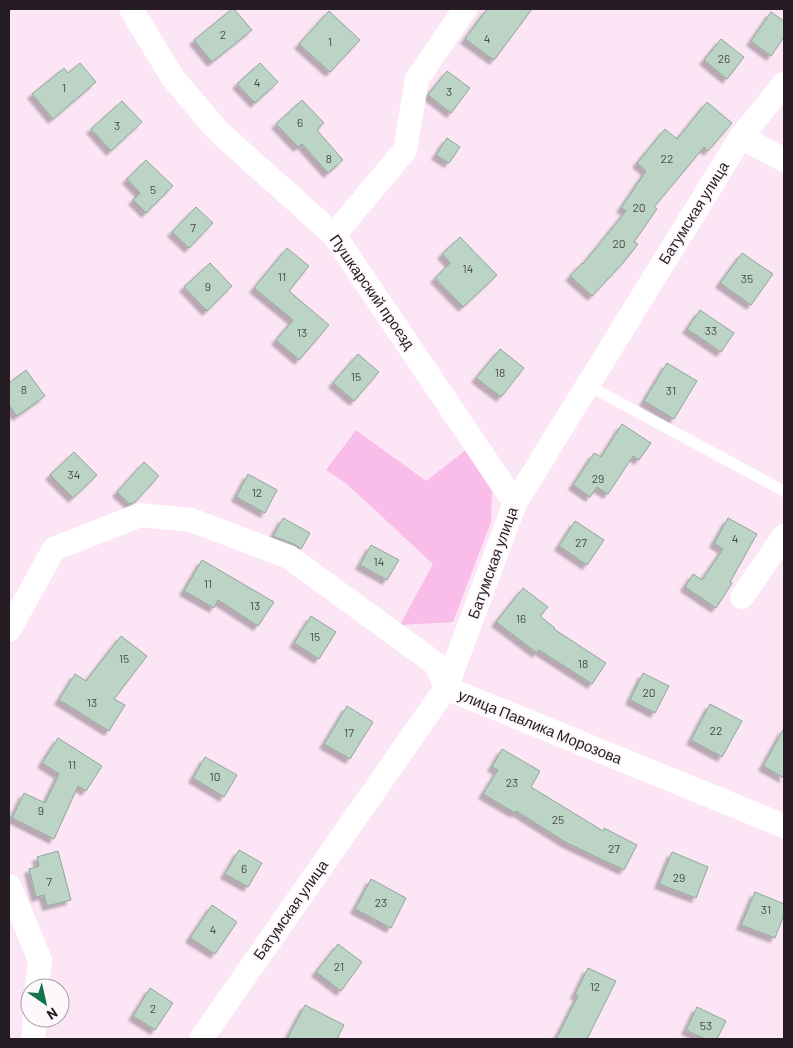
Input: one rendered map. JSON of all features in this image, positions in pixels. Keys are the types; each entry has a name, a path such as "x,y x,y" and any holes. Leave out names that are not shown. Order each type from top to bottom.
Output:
{"street":[{"name":"Пушкарский проезд","path":"131,9 173,78 219,132 334,235 515,503"},
{"path":"334,235 405,150 417,79 465,9"},
{"name":"Батумская улица","path":"201,1039 446,688 515,503 741,137 784,84"},
{"path":"741,137 784,160"},
{"name":"улица Павлика Морозова","path":"9,630 54,549 140,515 191,520 289,557 436,664 446,688 784,826"},
{"path":"742,597 784,536"},
{"path":"9,886 40,960 38,978"}],"lane":[{"path":"588,384 784,491"}],"shaded area":[{"path":"356,430 426,481 466,450 492,491 491,522 453,622 400,625 433,564 347,484 326,470"}],"building":[{"path":"232,9 252,30 212,62 194,40"},
{"path":"487,9 532,9 494,60 465,39"},
{"path":"329,11 360,40 330,72 299,44"},
{"path":"771,12 784,21 784,37 771,56 751,41"},
{"path":"721,39 744,57 727,79 704,60"},
{"path":"80,63 96,82 53,119 32,94 64,68 68,73"},
{"path":"260,63 278,82 255,103 237,84"},
{"path":"447,71 470,88 451,113 428,95"},
{"path":"302,100 324,123 317,130 343,160 328,173 302,144 298,147 276,124"},
{"path":"122,101 142,122 111,151 91,129"},
{"path":"707,102 732,123 708,151 704,147 654,207 657,209 634,242 638,244 592,296 570,276 583,264 626,211 621,208 646,171 637,163 665,129 677,139"},
{"path":"447,138 460,147 449,163 436,155"},
{"path":"146,160 173,186 146,213 133,200 140,193 127,179"},
{"path":"196,207 213,223 189,248 172,232"},
{"path":"460,237 497,275 463,307 435,278 450,263 442,254"},
{"path":"287,248 309,266 289,291 329,325 299,360 276,340 293,320 254,288"},
{"path":"742,253 773,274 751,305 720,283"},
{"path":"210,263 232,286 207,311 184,287"},
{"path":"700,310 734,333 721,352 687,329"},
{"path":"500,349 524,368 501,397 476,378"},
{"path":"358,354 379,372 354,401 333,383"},
{"path":"667,363 697,381 674,419 644,401"},
{"path":"26,370 45,396 17,416 9,405 9,383"},
{"path":"622,424 651,443 639,460 633,456 608,494 597,487 590,497 573,485 594,453 601,457"},
{"path":"74,452 97,475 73,498 50,475"},
{"path":"144,462 159,476 135,502 130,504 117,492"},
{"path":"248,474 277,490 265,513 236,497"},
{"path":"283,518 310,533 301,549 294,544 273,536"},
{"path":"728,518 757,534 730,582 732,583 716,608 685,587 693,574 702,580 723,549 714,543"},
{"path":"575,521 604,540 587,565 559,546"},
{"path":"371,545 399,560 387,580 360,565"},
{"path":"202,560 274,602 258,626 218,600 214,608 184,591"},
{"path":"523,588 548,607 540,616 554,629 606,663 592,684 539,650 537,653 496,622"},
{"path":"311,616 336,632 319,659 294,643"},
{"path":"121,636 147,656 114,699 125,705 109,731 59,700 75,674 86,681"},
{"path":"643,673 669,686 655,713 630,700"},
{"path":"710,704 742,721 722,757 691,740"},
{"path":"347,706 373,722 350,759 324,744"},
{"path":"784,728 784,778 763,766"},
{"path":"58,738 102,766 86,791 78,786 54,839 12,818 24,793 45,803 59,774 42,763"},
{"path":"502,749 540,771 531,787 603,831 604,828 637,845 624,870 567,843 516,811 515,813 483,794 498,770 492,767"},
{"path":"205,757 237,775 224,797 193,778"},
{"path":"239,850 262,863 248,887 225,874"},
{"path":"58,851 71,900 47,906 44,895 36,897 29,869 39,866 37,857"},
{"path":"672,852 708,867 696,898 659,884"},
{"path":"371,879 406,898 391,928 355,909"},
{"path":"755,892 784,904 784,915 775,938 741,925"},
{"path":"212,905 237,922 215,954 190,938"},
{"path":"338,944 362,962 341,991 316,972"},
{"path":"588,968 616,981 587,1039 556,1039 578,996 575,994"},
{"path":"150,988 173,1003 155,1030 133,1016"},
{"path":"305,1005 344,1025 337,1039 287,1039"},
{"path":"697,1007 726,1021 717,1039 705,1039 686,1030"}]}
